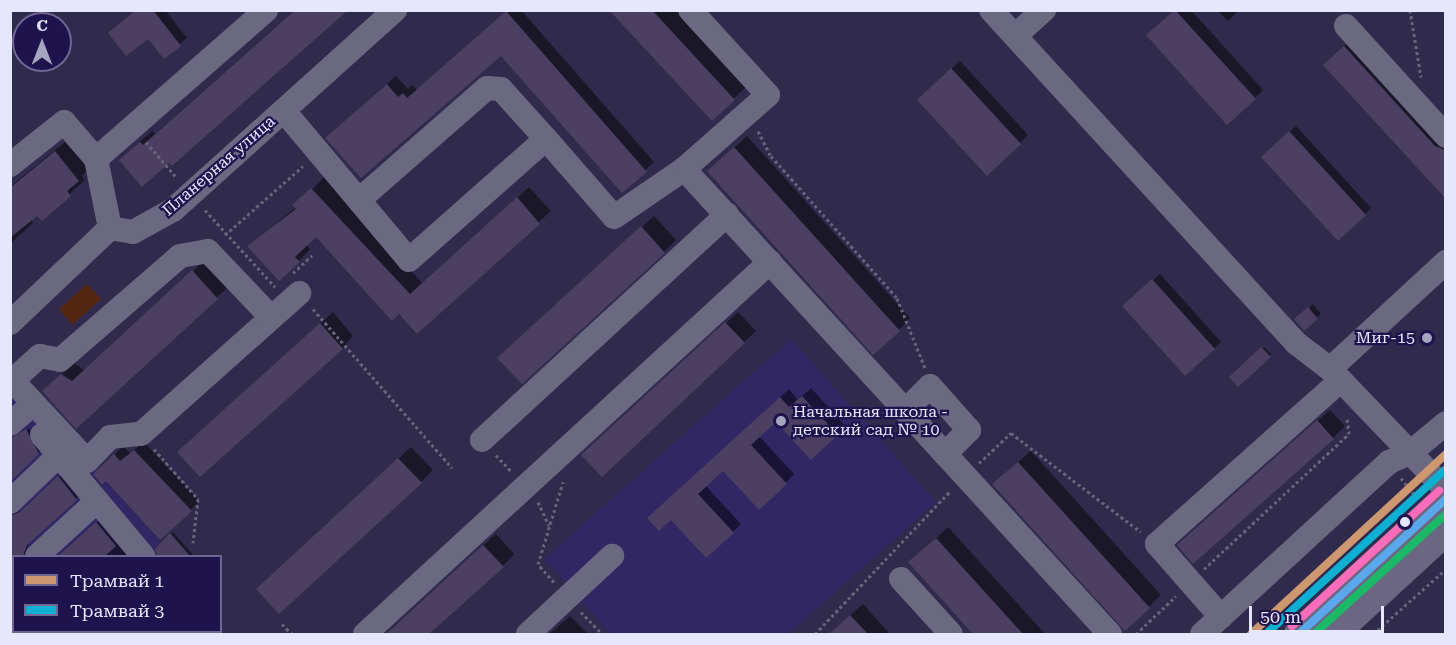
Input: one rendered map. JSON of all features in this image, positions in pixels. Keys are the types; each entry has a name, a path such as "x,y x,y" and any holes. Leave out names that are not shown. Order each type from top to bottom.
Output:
{"main road":[{"path":"1299,634 1446,499"},
{"path":"1333,634 1446,530"}],"street":[{"path":"96,159 266,10"},
{"name":"Планерная улица","path":"110,228 133,232 173,210 395,10"},
{"path":"359,200 487,88 501,89 614,217 684,169 768,95 690,10"},
{"path":"991,10 1296,343 1336,375 1446,490"},
{"path":"1016,35 1044,10"},
{"path":"1346,26 1446,136"},
{"path":"284,111 320,151 409,260 546,139"},
{"path":"10,165 64,122 96,159 110,228 10,323"},
{"path":"684,169 1110,634"},
{"path":"482,440 727,215"},
{"path":"14,397 40,356 60,360 180,256 208,250 270,316"},
{"path":"365,634 770,262"},
{"path":"1221,617 1157,544 1336,375 1446,262"},
{"path":"14,397 87,461 110,437 141,434 270,316 299,293"},
{"path":"905,411 930,386 969,430 945,454"},
{"path":"14,397 97,501 134,553"},
{"path":"1202,634 1389,462 1410,453 1446,423"},
{"path":"10,502 59,456"},
{"path":"38,555 97,501"},
{"path":"528,634 612,556"},
{"path":"901,579 951,634"}],"path":[{"path":"1410,10 1421,80"},
{"path":"752,110 761,140 771,156 897,298 914,333 930,386"},
{"path":"208,250 320,151"},
{"path":"299,293 452,468"},
{"path":"1136,634 1349,434 1336,375"},
{"path":"141,434 198,499 193,543"},
{"path":"576,441 538,564 602,634"},
{"path":"1373,634 1446,569"},
{"path":"282,624 292,634"}],"shaded area":[{"path":"87,284 101,299 72,325 59,309"},
{"name":"Начальная школа - детский сад № 10","path":"791,339 936,502 788,634 611,634 544,559"},
{"path":"10,389 88,475 95,469 161,542 152,551 156,555 12,555 12,633 161,633 11,634"}],"building":[{"path":"136,10 153,10 181,46 164,59 148,39 126,56 108,33"},
{"path":"295,10 348,10 172,166 169,163 142,187 119,160 140,142 143,145"},
{"path":"609,10 652,10 735,100 712,121"},
{"path":"1175,10 1256,99 1227,125 1146,35"},
{"path":"506,11 647,172 622,193 501,56 361,178 325,138 387,84 398,97 403,93 407,98"},
{"path":"1344,46 1435,146 1446,150 1446,199 1323,65"},
{"path":"951,68 1021,144 987,176 917,100"},
{"path":"1289,131 1366,215 1338,241 1261,157"},
{"path":"734,147 900,331 873,355 707,171"},
{"path":"55,151 79,181 67,191 71,196 42,221 37,216 10,238 10,188"},
{"path":"311,188 410,294 517,197 540,224 417,334 399,314 392,321 316,237 295,257 300,262 279,281 247,246 296,209 292,205"},
{"path":"641,226 665,253 522,384 497,358"},
{"path":"192,270 218,299 76,429 42,391 61,374 72,381"},
{"path":"1152,279 1215,349 1185,376 1122,306"},
{"path":"1308,307 1318,319 1304,331 1294,319"},
{"path":"725,322 745,343 602,477 581,455"},
{"path":"320,323 343,349 200,477 177,452"},
{"path":"1261,347 1271,357 1238,387 1229,377"},
{"path":"802,396 838,435 811,460 776,422 751,445 787,484 759,510 723,471 698,494 734,533 706,558 671,520 659,531 647,518 780,397 789,407"},
{"path":"1317,420 1334,439 1193,564 1177,545"},
{"path":"26,429 39,454 10,482 10,438"},
{"path":"134,450 192,511 160,540 106,481 102,485 93,474 114,454 120,461"},
{"path":"398,458 422,483 279,614 256,589"},
{"path":"1018,462 1150,608 1125,631 992,484"},
{"path":"58,476 77,500 27,545 23,555 10,556 10,516 20,512"},
{"path":"96,522 116,546 106,555 59,555"},
{"path":"170,533 189,555 157,555 155,549"},
{"path":"936,538 1023,634 973,634 908,562"},
{"path":"483,545 504,567 429,634 386,634"},
{"path":"850,615 868,634 829,634"}],"tram line":[{"name":"1","path":"1251,634 1446,454"},
{"name":"3","path":"1266,634 1446,469"}],"transit line":[{"path":"1292,626 1439,491"},
{"path":"1299,634 1446,499"},
{"path":"1314,634 1446,514"}],"place":[{"name":"Миг-15","path":"1427,338"},
{"name":"Начальная школа - детский сад № 10","path":"781,421"}]}
